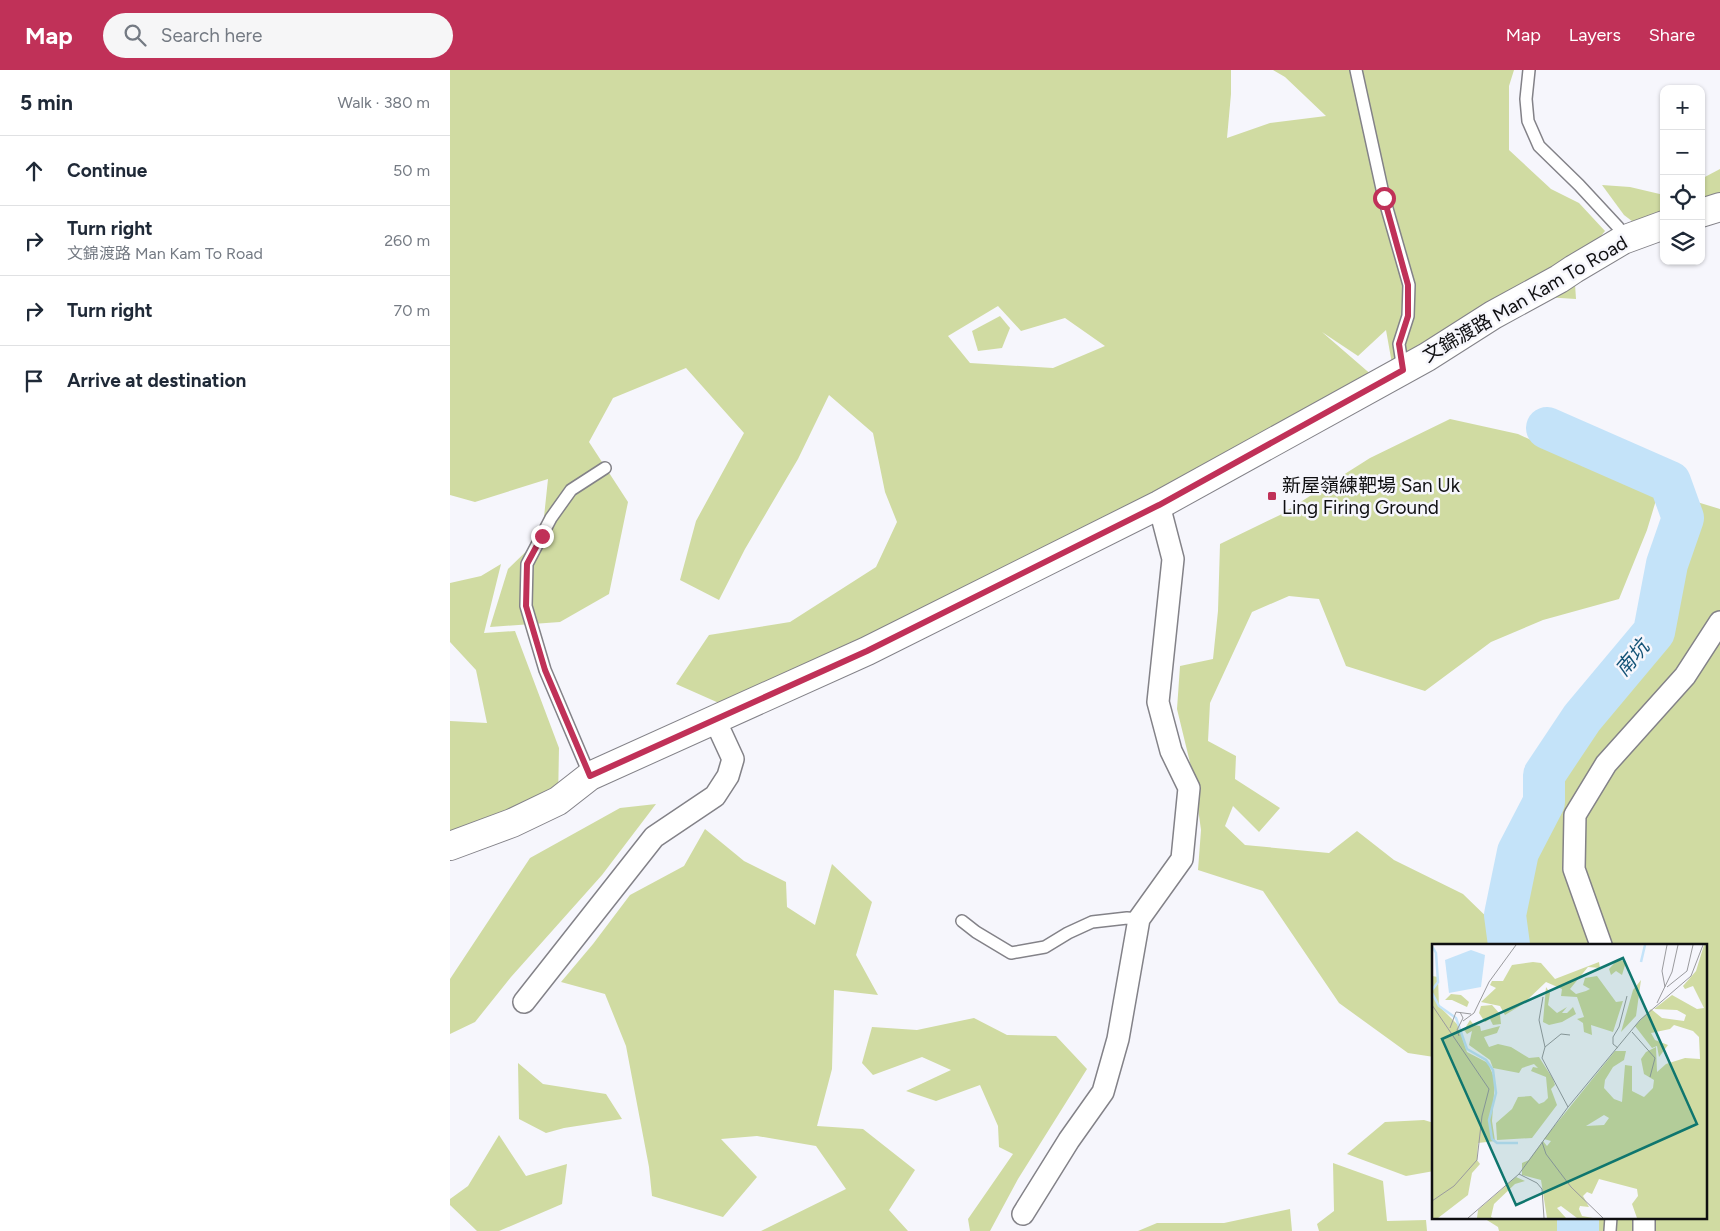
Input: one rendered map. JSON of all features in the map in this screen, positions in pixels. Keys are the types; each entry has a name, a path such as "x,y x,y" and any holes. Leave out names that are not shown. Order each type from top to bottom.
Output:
{"main road":[{"path":"1705,212 1720,207"},
{"name":"文錦渡路 Man Kam To Road","path":"450,846 512,822 558,801 590,776 867,651 1159,505 1427,357 1493,315 1559,279 1623,240 1660,226"}],"street":[{"path":"1023,1214 1069,1140 1103,1092 1118,1039 1140,919 1182,859 1189,788 1171,751 1158,702 1173,559 1159,505"},
{"path":"1601,944 1574,869 1575,815 1606,764 1686,676 1720,622"},
{"path":"524,1002 654,837 715,796 728,776 733,759 716,720"},
{"path":"1644,1218 1644,1231"}],"lane":[{"path":"1356,70 1384,198 1408,285 1408,316 1399,344 1403,370"},
{"path":"1529,70 1526,98 1528,121 1539,146 1618,227 1623,240"},
{"path":"590,776 545,670 526,606 527,564 551,518 571,490 605,468"},
{"path":"962,921 1010,953 1044,947 1092,922 1128,918 1140,919"},
{"path":"1610,1231 1611,1218"}],"green space":[{"path":"450,70 1231,70 1227,138 1270,123 1326,116 1285,77 1273,70 1514,70 1509,86 1509,150 1551,189 1579,203 1605,231 1574,269 1576,299 1529,296 1394,375 1386,330 1358,356 1322,332 1381,383 737,711 676,684 709,635 790,622 876,567 897,522 885,492 873,433 829,395 798,459 745,549 719,600 680,580 696,521 744,433 686,368 613,398 589,442 628,502 609,594 560,622 490,627 508,569 542,536 548,479 475,502 450,495","holes":["998,306 1021,331 1065,318 1105,346 1053,368 970,363 948,336"]},
{"path":"1720,169 1720,209 1705,213 1705,177"},
{"path":"1602,185 1630,187 1660,194 1660,227 1645,231 1624,215"},
{"path":"1000,316 1010,328 1002,348 978,351 972,331"},
{"path":"1450,419 1518,434 1657,497 1647,530 1619,599 1543,620 1491,642 1425,691 1346,666 1319,599 1289,596 1252,612 1210,703 1208,741 1236,756 1235,779 1280,808 1259,832 1233,806 1225,826 1245,845 1329,853 1357,831 1394,860 1463,894 1497,927 1495,944 1432,944 1432,1057 1408,1053 1339,1003 1263,891 1198,870 1201,830 1194,779 1177,709 1180,666 1213,659 1218,611 1220,544 1280,515 1370,458"},
{"path":"1674,495 1720,509 1720,1231 1590,1231 1592,1218 1708,1218 1708,944 1514,944 1518,852 1561,749 1639,618"},
{"path":"501,564 484,633 515,631 559,748 558,801 450,852 450,721 487,723 476,670 450,642 450,583 481,576"},
{"path":"656,804 602,875 511,977 475,1022 450,1034 450,979 530,858 620,808"},
{"path":"705,829 744,861 786,882 787,907 815,925 832,864 872,902 856,955 878,995 834,990 832,1069 817,1126 863,1129 915,1170 889,1210 908,1231 761,1231 846,1189 816,1146 757,1136 721,1139 757,1177 723,1217 652,1196 649,1167 626,1046 605,994 561,982 630,895 684,866"},
{"path":"974,1018 1007,1035 1056,1036 1087,1069 1018,1179 990,1231 970,1231 968,1219 1013,1154 999,1147 998,1126 980,1085 936,1101 906,1091 951,1070 922,1057 873,1075 862,1063 872,1027 917,1030"},
{"path":"518,1063 543,1084 606,1094 622,1119 564,1128 546,1133 519,1119"},
{"path":"1424,1120 1432,1122 1432,1171 1406,1176 1347,1154 1385,1122"},
{"path":"499,1135 526,1176 567,1164 562,1204 499,1231 477,1231 450,1205 450,1199 468,1186"},
{"path":"1333,1163 1383,1181 1387,1221 1426,1220 1427,1231 1319,1231 1317,1224 1334,1211"},
{"path":"1290,1209 1292,1231 1138,1231 1157,1223 1224,1223"},
{"path":"1484,1218 1566,1218 1567,1226 1562,1231 1499,1231 1498,1227"}],"waterway":[{"name":"南坑","path":"1509,944 1505,915 1518,852 1544,802 1544,775 1582,718 1654,632 1667,564 1683,518 1670,482 1547,428"},
{"name":"南坑","path":"1578,1218 1578,1231"}],"place":[{"name":"新屋嶺練靶場 San Uk Ling Firing Ground","path":"1272,496"}],"route":[{"path":"542,536 527,564 526,606 545,670 590,776 738,711 867,651 1159,505 1403,370 1399,344 1408,316 1408,285 1384,198"}]}
